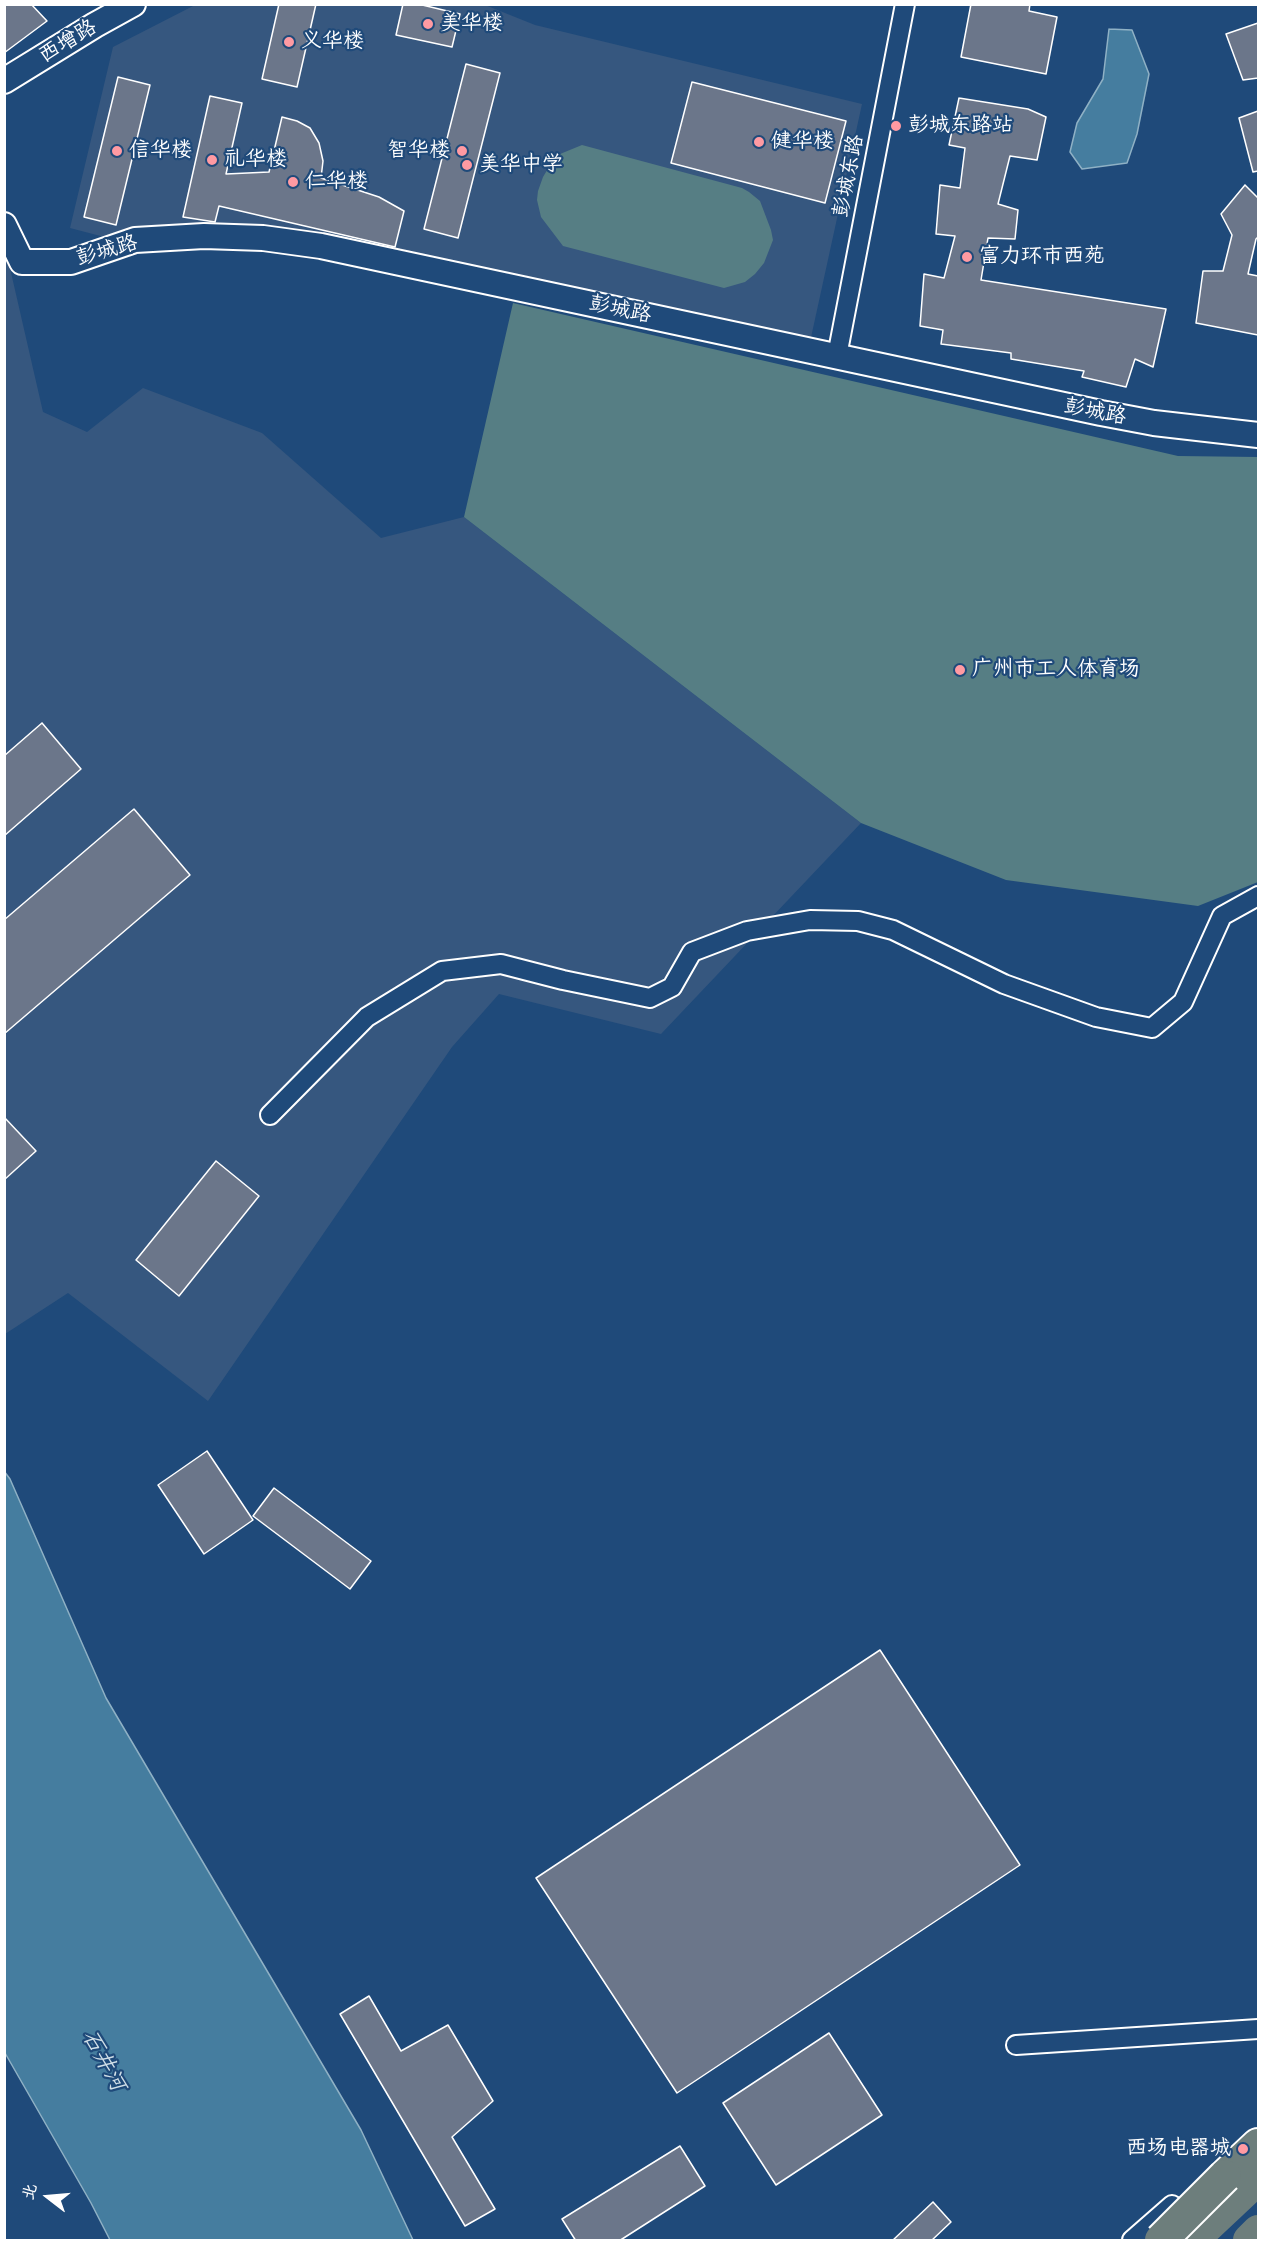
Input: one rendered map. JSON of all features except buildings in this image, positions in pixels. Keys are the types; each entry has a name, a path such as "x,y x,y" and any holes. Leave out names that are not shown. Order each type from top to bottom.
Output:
{"highway":[{"path":"1161,2241 1258,2145"},
{"path":"1189,2235 1256,2186"},
{"path":"1249,2241 1258,2231"}],"main road":[{"path":"1228,2241 1256,2186"}],"street":[{"name":"西增路","path":"4,81 133,4"},
{"name":"彭城东路","path":"837,357 904,4"},
{"name":"彭城路","path":"4,225 22,262 71,262 135,240 204,237 263,238 321,246 1007,394 1154,423 1258,435"},
{"path":"270,1115 367,1017 442,971 501,964 563,980 650,998 672,987 692,952 747,931 810,920 858,921 893,930 1004,984 1096,1017 1152,1028 1183,1002 1222,916 1258,896"},
{"path":"1016,2044 1258,2029"},
{"path":"1132,2241 1172,2205 1189,2235"}],"shaded area":[{"name":"美华中学","path":"195,5 485,5 535,25 862,104 810,342 397,253 249,225 175,226 112,239 70,228 113,47"},
{"path":"4,242 43,412 87,432 143,388 262,433 381,538 464,517 861,823 661,1034 499,994 452,1047 208,1401 68,1293 5,1334"}],"green space":[{"path":"582,145 742,188 749,192 760,201 771,230 773,240 764,263 745,282 724,288 563,246 541,217 537,200 538,191 552,162 560,154"},
{"name":"广州市工人体育场","path":"513,303 1178,456 1258,457 1258,882 1198,906 1006,880 861,823 464,517"}],"water":[{"path":"1109,29 1132,30 1149,74 1137,134 1127,163 1082,169 1070,152 1077,123 1103,79"},
{"name":"石井河","path":"4,1471 10,1479 106,1698 361,2130 413,2240 110,2240 5,2053"}],"place":[{"name":"美华楼","path":"428,24"},
{"name":"义华楼","path":"289,42"},
{"name":"彭城东路站","path":"896,126"},
{"name":"健华楼","path":"759,142"},
{"name":"信华楼","path":"117,151"},
{"name":"智华楼","path":"462,151"},
{"name":"礼华楼","path":"212,160"},
{"name":"美华中学","path":"467,165"},
{"name":"仁华楼","path":"293,182"},
{"name":"富力环市西苑","path":"967,257"},
{"name":"广州市工人体育场","path":"960,670"},
{"name":"西场电器城","path":"1243,2149"}]}
